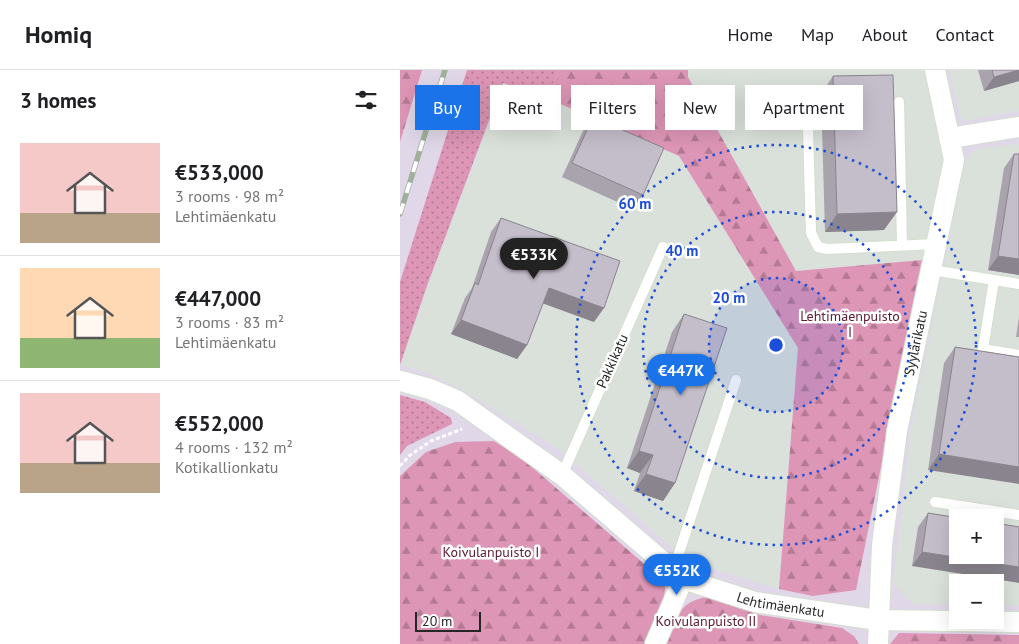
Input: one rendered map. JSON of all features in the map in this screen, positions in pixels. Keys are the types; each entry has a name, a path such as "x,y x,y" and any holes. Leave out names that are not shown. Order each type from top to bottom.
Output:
{"street":[{"name":"Syylärikatu","path":"878,644 882,545 897,431 938,244 954,160 935,70"},
{"path":"950,138 1019,127"},
{"name":"Lehtimäenkatu","path":"400,381 430,389 451,398 476,414 562,475 678,575 755,602 878,620 1019,622"},
{"path":"655,644 678,575"}],"lane":[{"path":"900,102 902,245"},
{"path":"808,130 813,240 818,246 827,248 938,244"},
{"name":"Pakkikatu","path":"562,475 663,247"},
{"path":"932,270 1019,284"},
{"path":"994,280 983,349 1019,355"},
{"path":"678,575 736,380"},
{"path":"935,502 1019,515"}],"path":[{"path":"400,466 409,456 431,441 460,431 476,414"}],"shaded area":[{"path":"688,70 927,70 944,157 923,260 796,271 718,130 735,130 735,85 692,85 688,77"},
{"path":"949,70 1019,70 1019,111 966,121 961,118"},
{"path":"561,104 571,109 571,130 620,130 679,156 798,348 779,589 689,562 558,449 460,388 428,373 400,365 428,283 490,120 490,130 561,130"},
{"path":"1019,144 1019,606 1004,606 1004,574 949,574 949,605 912,604 893,583 911,429 964,166 971,153 981,148"}],"green space":[{"path":"400,70 422,70 417,85 415,85 415,93 400,142"},
{"path":"467,70 559,70 553,85 509,85 503,83 502,85 490,85 490,118 428,283 400,365 400,282 448,130 480,130 480,85 462,85"},
{"name":"Lehtimäenpuisto I","path":"559,70 688,70 688,77 692,85 665,85 665,130 718,130 796,271 923,260 856,590 813,596 779,589 798,348 679,156 620,130 655,130 655,85 571,85 571,109 561,104 561,85 553,85"},
{"path":"400,395 425,402 451,418 452,424 407,446 400,455"},
{"name":"Koivulanpuisto I","path":"494,441 526,462 656,574 665,586 664,599 644,644 400,644 400,476 426,452 455,442"},
{"name":"Koivulanpuisto II","path":"707,597 760,615 842,628 854,636 859,644 666,644 676,619 684,607 697,599"},
{"path":"899,633 1019,635 1019,644 890,644"}],"building":[{"path":"992,70 1019,70 994,77"},
{"path":"893,75 897,212 837,214 835,130 863,130 863,85 833,85 833,76"},
{"path":"587,130 623,130 664,148 643,195 572,163"},
{"path":"1014,154 1019,154 1019,259 998,256"},
{"path":"501,218 620,261 604,308 549,288 527,345 461,320 475,283 478,285"},
{"path":"684,314 727,328 675,483 646,474 653,455 639,451"},
{"path":"955,347 1019,357 1019,467 939,454"},
{"path":"928,513 949,516 949,556 922,552"},
{"path":"1004,524 1019,527 1019,567 1000,564 1004,564"}],"railway":[{"path":"400,214 445,70"}]}
